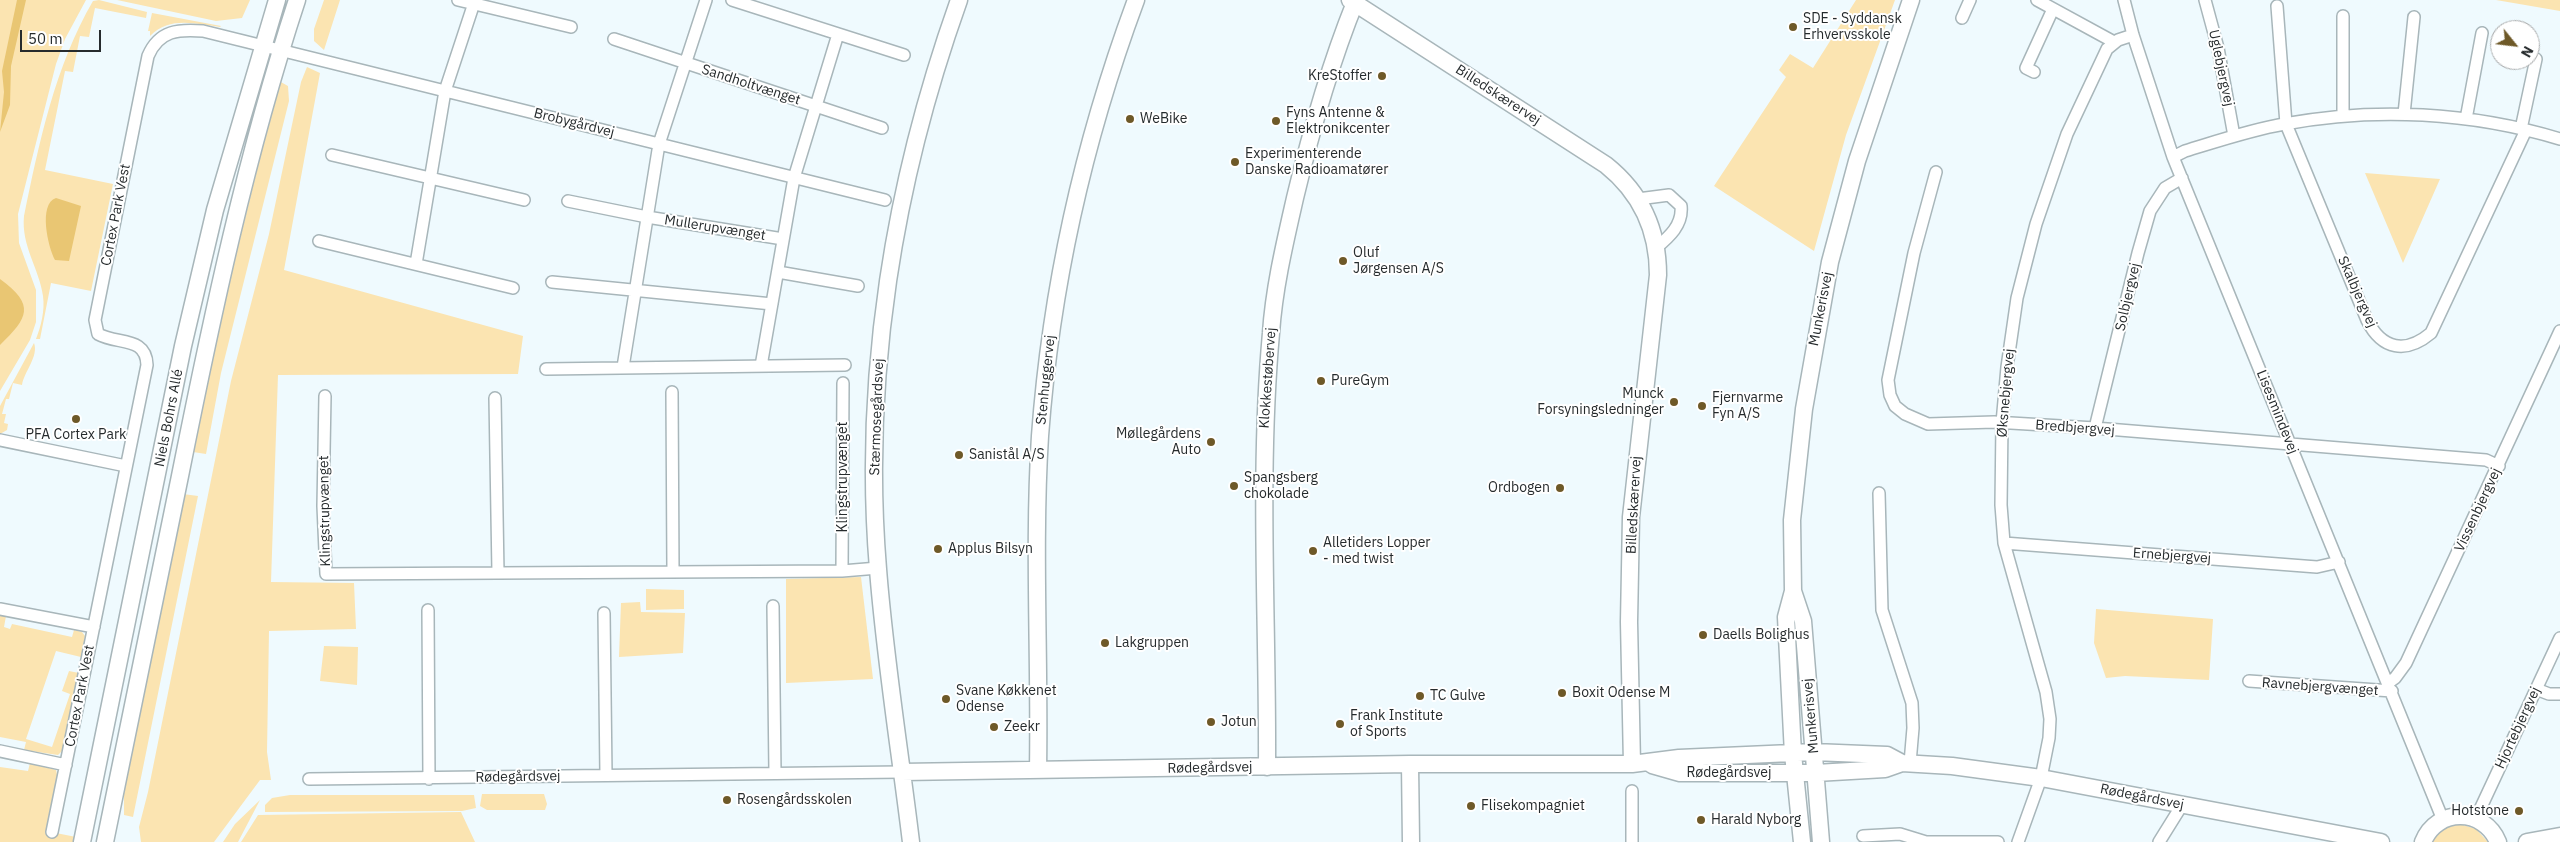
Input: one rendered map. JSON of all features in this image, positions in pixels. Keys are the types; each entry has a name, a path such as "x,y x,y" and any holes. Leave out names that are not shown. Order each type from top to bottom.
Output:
{"street":[{"name":"Niels Bohrs Allé","path":"82,842 186,337 215,210 277,0"},
{"name":"Niels Bohrs Allé","path":"106,842 205,350 234,222 297,0"},
{"path":"458,0 474,2 571,27"},
{"path":"623,367 659,144 706,0"},
{"path":"732,0 904,55"},
{"name":"Stærmosegårdsvej","path":"911,842 878,568 874,473 877,364 886,286 915,142 936,65 958,0"},
{"name":"Stenhuggervej","path":"1038,770 1037,514 1040,437 1047,360 1058,287 1080,181 1099,109 1136,0"},
{"name":"Munkerisvej","path":"1820,842 1804,763 1787,647 1786,617 1792,591 1792,520 1804,409 1830,262 1857,161 1911,0"},
{"name":"Munkerisvej","path":"1900,36 1917,0"},
{"path":"1962,18 1970,0"},
{"path":"2037,0 2114,42 2133,35"},
{"name":"Lisesmindevej","path":"2124,0 2133,35 2173,156 2443,820"},
{"name":"Uglebjergvej","path":"2205,0 2218,48 2234,136"},
{"name":"Billedskærervej","path":"1353,1 1606,165 1618,174 1638,199 1650,223 1656,248 1658,276 1631,517 1629,622 1639,764"},
{"name":"Klokkestøbervej","path":"1267,767 1264,461 1271,331 1285,238 1303,165 1326,83 1353,1"},
{"path":"416,264 445,91 474,2"},
{"path":"2277,6 2286,124"},
{"path":"2034,72 2026,68 2053,9"},
{"path":"2343,116 2344,16"},
{"path":"2404,114 2414,17"},
{"name":"Cortex Park Vest","path":"52,832 147,365 147,354 142,348 134,344 107,339 98,334 95,320 148,56 152,46 161,37 173,31 203,32 263,46"},
{"path":"2466,119 2482,33"},
{"name":"Sandholtvænget","path":"794,178 838,34"},
{"name":"Sandholtvænget","path":"614,39 882,128"},
{"name":"Øksnebjergvej","path":"2018,842 2041,778 2049,738 2050,719 2046,692 2004,543 2001,505 2002,423 2013,319 2036,224 2078,108 2103,56 2114,42"},
{"name":"Brobygårdvej","path":"263,46 885,200"},
{"path":"2524,130 2534,70"},
{"path":"2173,156 2234,136 2286,124 2343,116 2404,114 2466,119 2560,139"},
{"name":"Skalbjergvej","path":"2286,124 2367,320 2373,332 2383,341 2395,346 2415,344 2431,333 2524,130"},
{"path":"332,155 524,200"},
{"name":"Bredbjergvej","path":"1936,172 1914,253 1888,380 1890,395 1896,406 1905,414 1928,424 2002,423 2095,428 2486,460 2499,466"},
{"name":"Mullerupvænget","path":"761,366 794,178"},
{"name":"Solbjergvej","path":"2095,428 2150,211 2165,188 2182,178"},
{"path":"1638,199 1662,194 1669,195 1681,206 1682,212 1675,229 1656,248"},
{"name":"Mullerupvænget","path":"568,201 647,217 783,240"},
{"path":"319,241 513,288"},
{"path":"778,272 858,286"},
{"path":"552,282 635,292 772,304"},
{"name":"Vissenbjergvej","path":"2390,687 2406,663 2559,336"},
{"path":"546,369 845,365"},
{"name":"Klingstrupvænget","path":"842,383 842,571"},
{"path":"672,392 673,572"},
{"name":"Klingstrupvænget","path":"325,396 323,506 326,574 842,571 878,568"},
{"path":"495,398 498,573"},
{"path":"0,440 126,466"},
{"path":"1879,493 1882,610 1912,703 1913,728 1902,761"},
{"name":"Ernebjergvej","path":"2004,543 2317,567 2339,562"},
{"name":"Munkerisvej","path":"1792,591 1802,621 1804,763 1802,842"},
{"path":"773,606 775,773"},
{"name":"Cortex Park Vest","path":"0,609 94,627"},
{"path":"428,610 429,779"},
{"path":"604,613 606,775"},
{"name":"Hjortebjergvej","path":"2476,818 2560,638"},
{"path":"92,842 126,669 124,644"},
{"name":"Ravnebjergvænget","path":"2249,681 2390,687"},
{"path":"2536,690 2549,694 2560,694"},
{"name":"Cortex Park Vest","path":"0,751 66,765"},
{"name":"Rødegårdsvej","path":"309,779 429,779 1410,764 1639,764 1679,758 1804,763 1885,769 1902,761 2041,778 2381,842"},
{"path":"1804,763 1811,842"},
{"name":"Rødegårdsvej","path":"1639,764 1680,773 1804,763"},
{"path":"1410,764 1411,842"},
{"path":"1632,791 1632,842"},
{"path":"2159,842 2182,805"},
{"path":"2423,842 2431,829 2443,820 2459,815 2476,818 2491,830 2498,842"},
{"path":"1863,836 1900,834 1926,842 1998,842"},
{"path":"2527,842 2560,836"}],"shaded area":[{"path":"0,0 86,0 65,39 56,64 18,214 19,243 36,290 36,322 30,340 0,391"},
{"path":"17,0 26,0 11,66 10,105 0,132 4,92 2,71"},
{"path":"99,0 147,12 146,18 95,8 89,37 80,36 73,72 65,71 45,170 113,184 91,291 51,283 40,339 36,339 42,318 43,296 25,237 24,216 42,133 58,78 68,52 93,1"},
{"path":"117,0 250,0 242,18 216,21"},
{"path":"324,0 340,0 324,50 314,41 314,29"},
{"path":"1856,0 1895,0 1846,135 1814,251 1714,186 1786,77 1779,70 1790,54 1813,68"},
{"path":"2496,0 2560,0 2560,11"},
{"path":"152,13 221,26 192,23 174,24 158,30 150,36 150,31 148,31"},
{"path":"307,67 320,73 284,270 523,336 518,374 278,375 271,582 354,583 356,629 269,631 267,752 271,780 260,780 214,842 141,842 139,827 148,792 231,381 269,234 301,82"},
{"path":"279,81 288,86 289,101 221,373 206,454 193,452 231,275"},
{"path":"2365,173 2440,179 2403,263"},
{"path":"56,198 81,206 69,261 55,260 47,236 47,208"},
{"path":"0,279 19,296 24,312 17,327 0,345"},
{"path":"34,343 35,353 22,385 13,383 9,399 6,399 2,414 6,414 4,423 8,424 7,430 0,434 0,406"},
{"path":"183,494 198,496 133,817 124,815 124,793"},
{"path":"861,577 873,679 786,683 786,579"},
{"path":"646,589 684,590 684,609 646,610"},
{"path":"640,602 641,612 685,613 683,653 619,657 621,603"},
{"path":"2096,609 2213,619 2209,680 2125,676 2106,678 2094,643"},
{"path":"0,616 6,616 4,627 10,629 12,624 72,637 74,630 82,632 85,636 81,657 56,651 26,739 52,747 70,694 62,691 69,671 79,673 63,750 58,755 24,750 26,742 0,737"},
{"path":"324,646 358,647 357,685 320,681"},
{"path":"30,763 56,770 58,779 46,831 76,837 74,842 0,842 0,767 28,771"},
{"path":"482,794 544,794 547,804 545,810 487,810 480,806"},
{"path":"290,795 474,795 476,808 462,811 265,812 265,805 272,798"},
{"path":"260,800 238,842 223,842 235,824"},
{"path":"461,812 475,842 241,842 258,815"},
{"path":"2460,824 2476,829 2488,842 2431,842 2444,830"}],"place":[{"name":"SDE - Syddansk Erhvervsskole","path":"1793,27"},
{"name":"KreStoffer","path":"1382,76"},
{"name":"WeBike","path":"1130,119"},
{"name":"Fyns Antenne & Elektronikcenter","path":"1276,121"},
{"name":"Experimenterende Danske Radioamatører","path":"1235,162"},
{"name":"Oluf Jørgensen A/S","path":"1343,261"},
{"name":"PureGym","path":"1321,381"},
{"name":"Munck Forsyningsledninger","path":"1674,402"},
{"name":"Fjernvarme Fyn A/S","path":"1702,406"},
{"name":"PFA Cortex Park","path":"76,419"},
{"name":"Møllegårdens Auto","path":"1211,442"},
{"name":"Sanistål A/S","path":"959,455"},
{"name":"Spangsberg chokolade","path":"1234,486"},
{"name":"Ordbogen","path":"1560,488"},
{"name":"Applus Bilsyn","path":"938,549"},
{"name":"Alletiders Lopper - med twist","path":"1313,551"},
{"name":"Daells Bolighus","path":"1703,635"},
{"name":"Lakgruppen","path":"1105,643"},
{"name":"Boxit Odense M","path":"1562,693"},
{"name":"TC Gulve","path":"1420,696"},
{"name":"Svane Køkkenet Odense","path":"946,699"},
{"name":"Jotun","path":"1211,722"},
{"name":"Frank Institute of Sports","path":"1340,724"},
{"name":"Zeekr","path":"994,727"},
{"name":"Rosengårdsskolen","path":"727,800"},
{"name":"Flisekompagniet","path":"1471,806"},
{"name":"Hotstone","path":"2519,811"},
{"name":"Harald Nyborg","path":"1701,820"}]}
